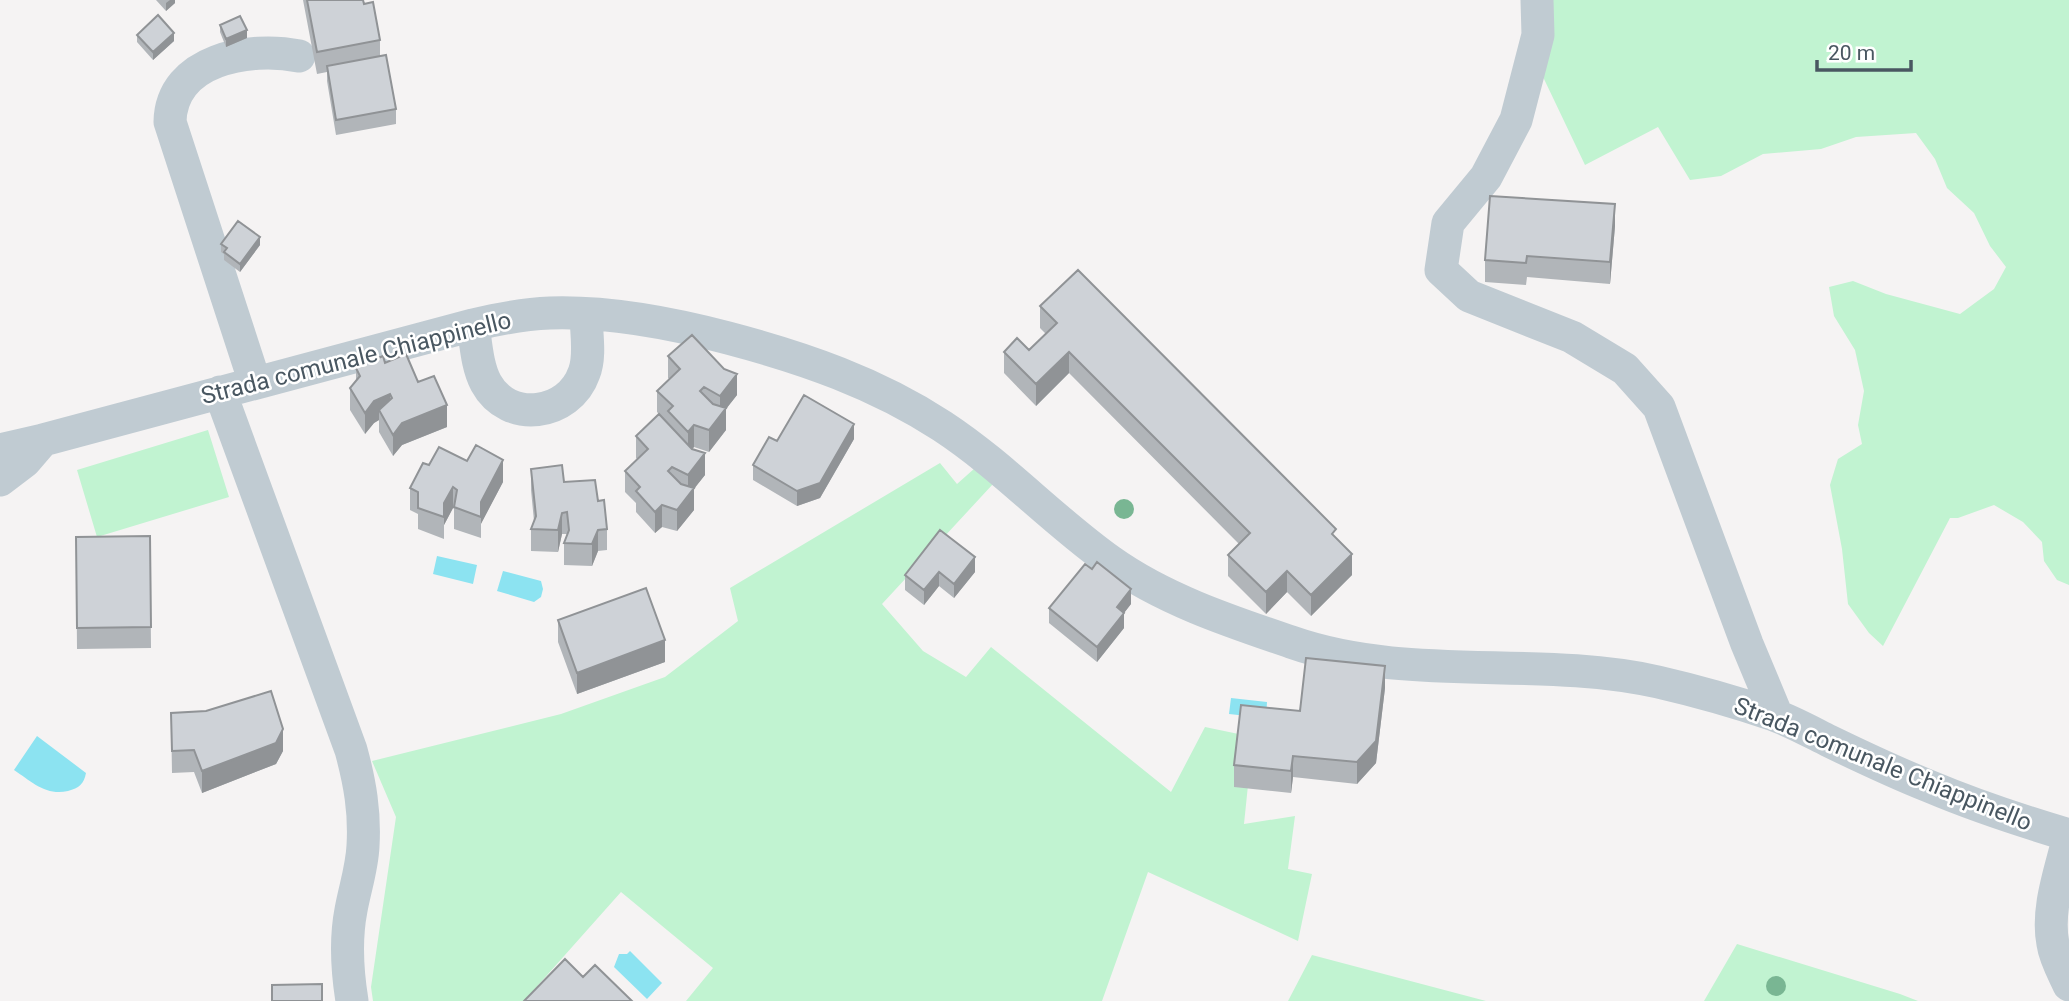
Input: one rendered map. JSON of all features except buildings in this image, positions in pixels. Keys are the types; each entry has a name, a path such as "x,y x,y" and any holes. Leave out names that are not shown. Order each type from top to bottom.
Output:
{"street":[{"path":"1537,0 1538,35 1516,120 1486,177 1448,223 1441,270 1469,296 1572,337 1625,369 1659,407 1747,644 1777,716"},
{"path":"254,383 170,122 170,110 173,100 188,79 222,60 251,52 299,56"},
{"name":"Strada comunale Chiappinello","path":"0,450 473,325 534,314 586,314 662,323 801,359 868,385 904,403 961,439 1001,469 1096,550 1135,577 1178,598 1291,642 1343,656 1379,662 1582,671 1632,677 1688,690 1777,716 1934,788 2069,835"},
{"path":"473,325 481,374 496,397 510,406 526,411 539,410 563,401 576,389 584,373 587,363 586,314"},
{"path":"220,392 360,781 363,801 363,848 351,910 347,953 352,1001"},
{"path":"0,480 25,461 43,440"},
{"path":"2069,835 2051,914 2053,947 2069,985"}],"green space":[{"path":"1523,0 2069,0 2069,585 2057,580 2044,561 2042,542 2023,522 1994,505 1958,518 1950,518 1883,646 1869,633 1848,604 1842,549 1830,485 1838,459 1862,444 1858,425 1864,391 1855,350 1834,316 1829,287 1853,281 1886,294 1960,314 1994,289 2006,267 1990,246 1974,213 1947,188 1935,159 1916,133 1856,137 1821,149 1763,154 1721,176 1690,180 1658,127 1585,165 1524,37"},
{"path":"208,430 229,497 97,537 77,470"},
{"path":"940,463 957,484 975,468 993,484 882,604 923,651 966,677 991,647 1171,792 1205,727 1253,737 1244,824 1295,816 1288,869 1312,874 1298,941 1148,872 1102,1001 686,1001 713,968 621,892 524,1001 373,1001 371,987 396,817 372,761 561,714 665,677 738,621 730,588"},
{"path":"1737,944 1900,994 1918,1001 1704,1001"},
{"path":"1312,955 1486,1001 1288,1001"}],"water":[{"path":"437,556 477,565 473,584 433,574"},
{"path":"503,571 541,581 541,597 534,602 497,591"},
{"path":"1231,698 1267,702 1266,718 1229,714"},
{"path":"37,736 86,773 80,785 68,791 53,792 14,770"},
{"path":"630,951 662,983 647,999 614,967 619,954 627,954"}]}
